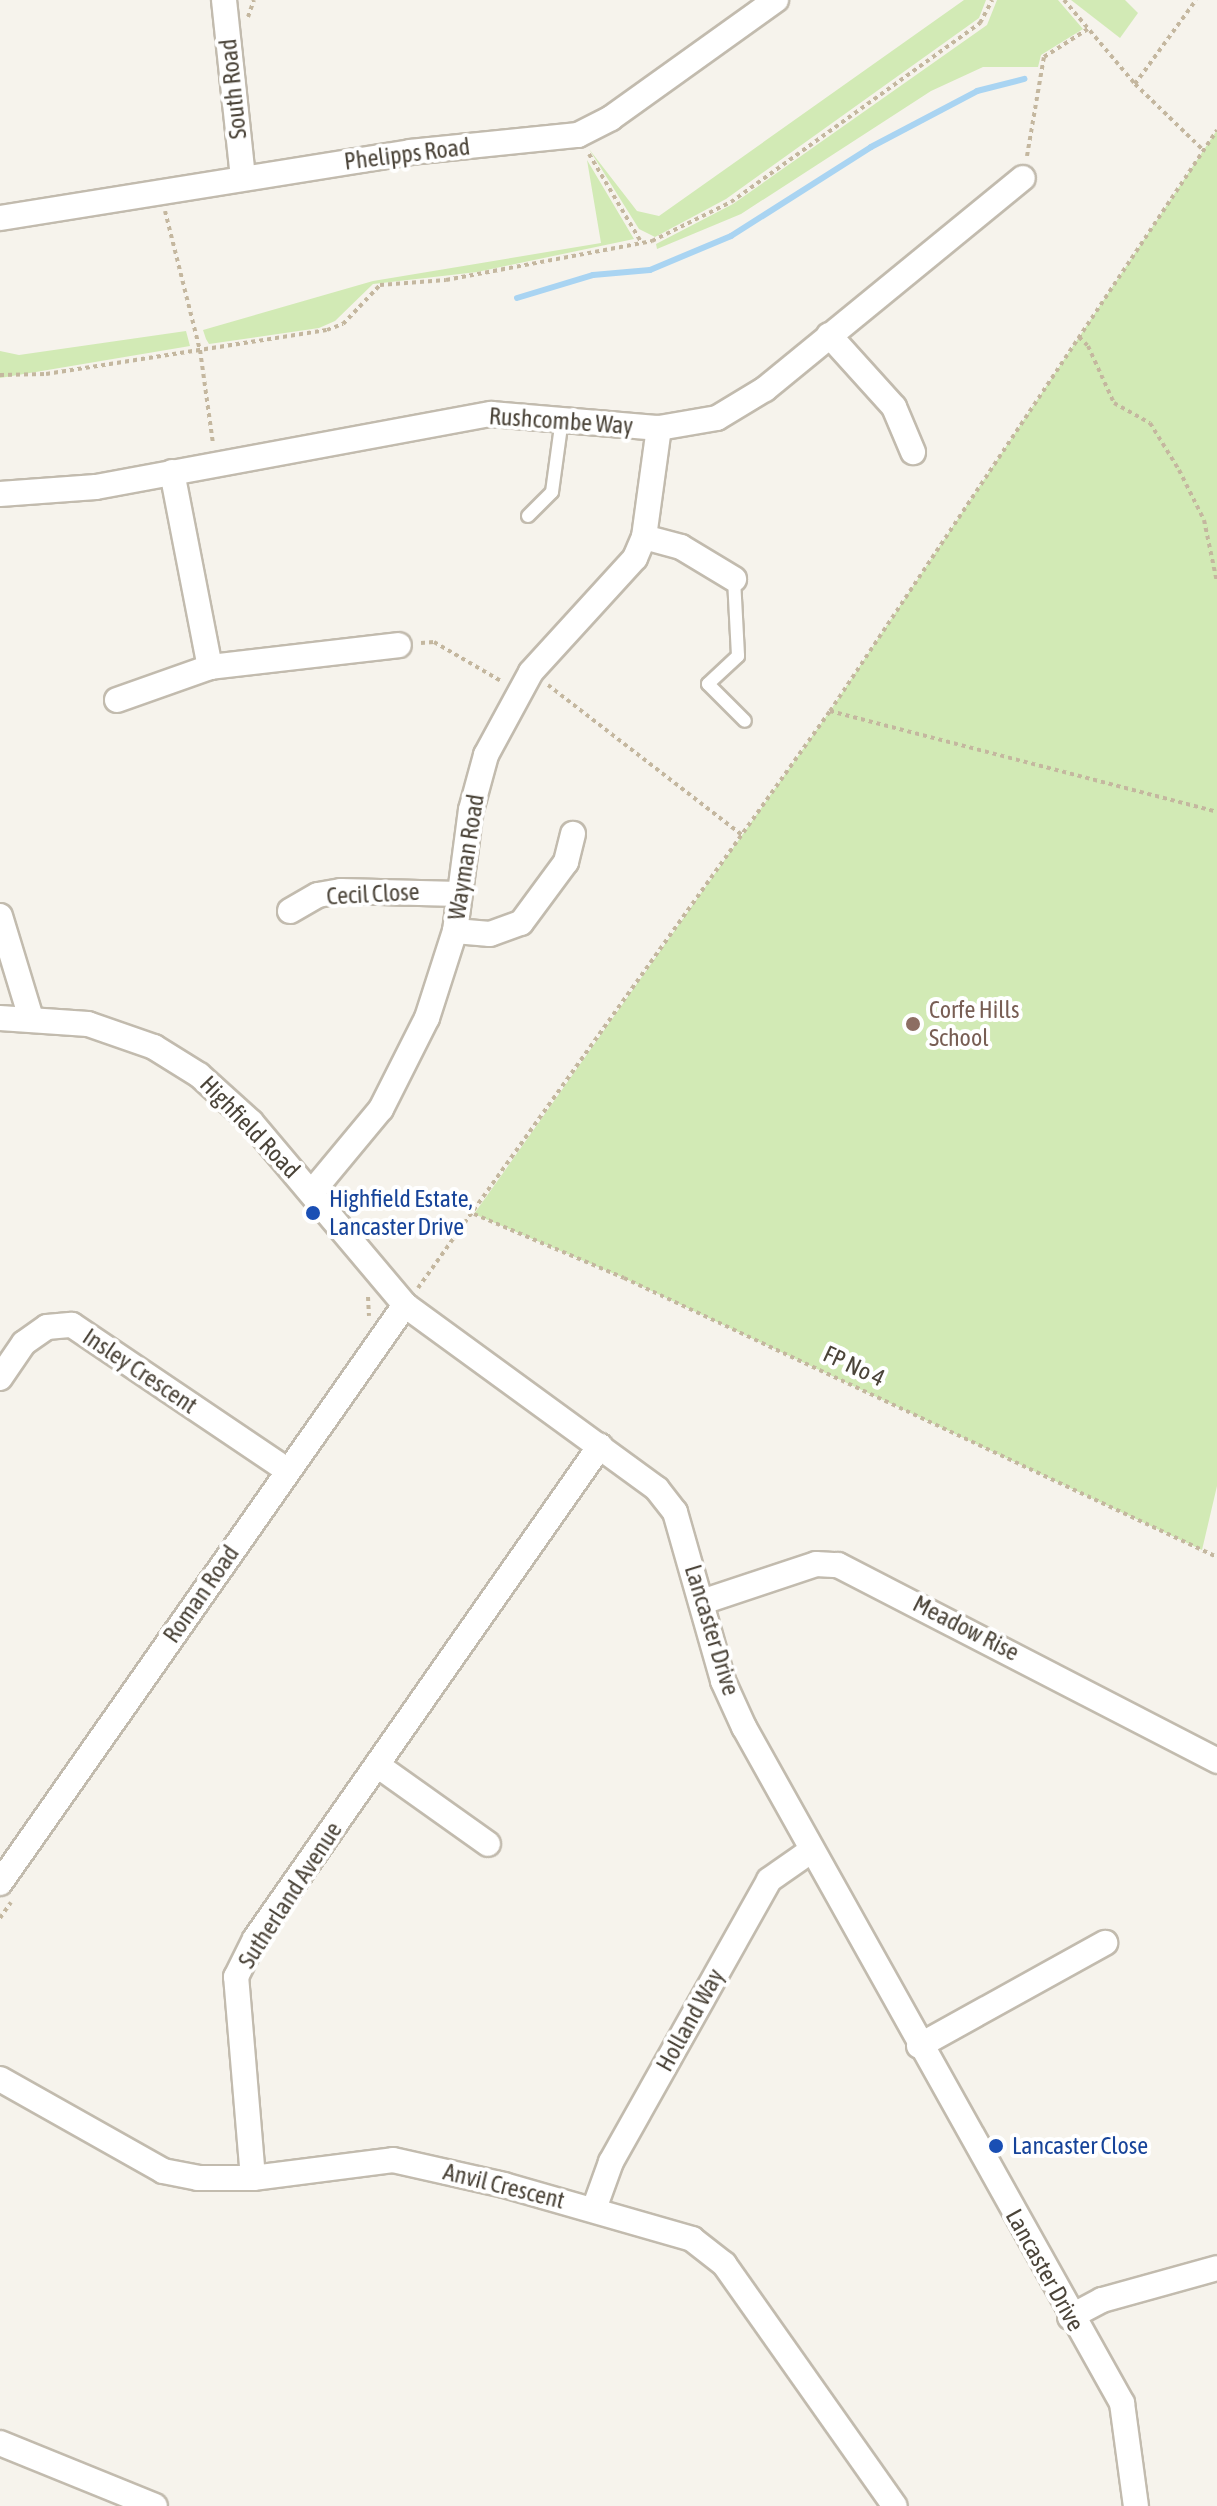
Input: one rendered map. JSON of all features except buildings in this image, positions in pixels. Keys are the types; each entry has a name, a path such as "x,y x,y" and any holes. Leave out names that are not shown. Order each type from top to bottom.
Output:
{"street":[{"name":"South Road","path":"224,0 243,177"},
{"name":"Phelipps Road","path":"0,218 410,152 578,135 611,118 776,0"},
{"name":"Rushcombe Way","path":"0,494 96,487 491,414 659,428 692,425 741,406 1023,178"},
{"path":"829,335 894,407 913,452"},
{"name":"Wayman Road","path":"312,1192 345,1157 388,1095 427,1018 455,931 471,810 486,755 524,682 626,572 644,537 659,428"},
{"path":"172,472 210,667"},
{"path":"644,537 681,547 734,579"},
{"path":"117,700 210,667 399,645"},
{"path":"455,931 490,934 521,923 566,862 573,834"},
{"name":"Cecil Close","path":"290,911 318,895 341,891 459,894"},
{"path":"0,916 31,1018"},
{"name":"Highfield Road","path":"0,1018 88,1024 177,1059 251,1122 405,1305"},
{"name":"Lancaster Drive","path":"405,1305 657,1489 675,1512 723,1681 919,2046 1070,2317 1122,2403 1136,2506"},
{"name":"Roman Road","path":"0,1883 8,1854 405,1305"},
{"name":"Insley Crescent","path":"0,1378 24,1343 47,1327 72,1325 287,1470"},
{"name":"Sutherland Avenue","path":"253,2178 236,1977 255,1939 600,1446"},
{"name":"Meadow Rise","path":"702,1602 816,1564 838,1565 1217,1761"},
{"path":"377,1765 488,1844"},
{"name":"Holland Way","path":"594,2209 611,2162 769,1880 812,1850"},
{"path":"919,2046 1105,1943"},
{"name":"Anvil Crescent","path":"0,2079 143,2164 198,2178 253,2178 393,2160 594,2209 692,2239 724,2264 895,2506"},
{"path":"1070,2317 1102,2300 1217,2268"},
{"path":"0,2443 155,2506"}],"lane":[{"path":"528,516 552,492 562,419"},
{"path":"734,579 738,656 708,684 745,721"}],"path":[{"path":"0,375 46,374 335,327 380,285 459,278 641,242 731,202 980,23 992,0"},
{"path":"1064,0 1135,84 1203,150"},
{"path":"1135,84 1196,0"},
{"path":"1023,178 1044,57 1088,29"},
{"path":"405,1305 474,1214 830,711 1217,130"},
{"path":"578,135 641,242"},
{"path":"161,194 200,350 216,463"},
{"path":"1079,337 1088,346 1114,403 1150,423 1179,470 1204,520 1217,582"},
{"path":"399,645 434,642 524,682 742,835"},
{"path":"830,711 1217,812"},
{"name":"FP No 4","path":"474,1214 624,1278 1217,1557"},
{"path":"367,1263 369,1322"}],"green space":[{"path":"964,0 986,0 979,18 726,199 655,237 639,229 589,149 637,211 659,216"},
{"path":"997,0 1058,0 1083,29 1041,55 1038,67 983,67 931,91 741,214 657,249 656,244 733,204 987,25"},
{"path":"1071,0 1125,0 1138,13 1120,38"},
{"name":"Corfe Hills School","path":"1217,130 1217,1486 1202,1550 624,1278 474,1214 830,711"},
{"path":"587,160 634,239 477,272 373,284 335,321 319,328 209,344 206,339 203,330 373,281 601,243"},
{"path":"186,331 190,346 0,378 0,351 19,355"}],"waterway":[{"path":"517,298 593,275 650,270 731,236 871,147 977,91 1024,79"}],"place":[{"name":"Corfe Hills School","path":"913,1024"},
{"name":"Highfield Estate, Lancaster Drive","path":"313,1213"},
{"name":"Lancaster Close","path":"996,2146"}]}
